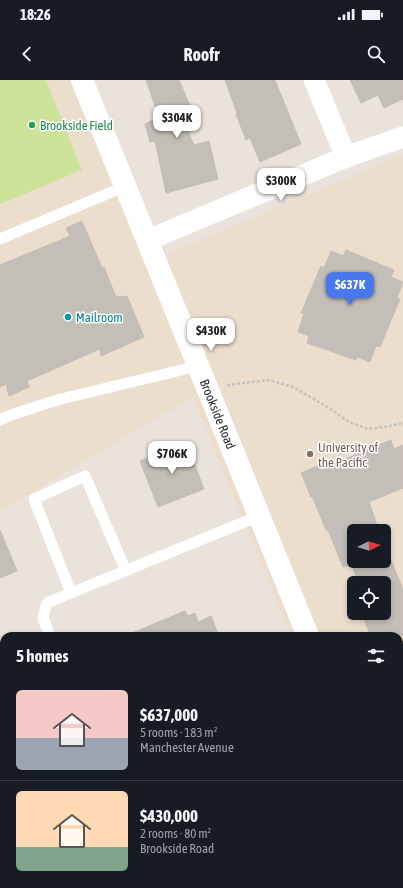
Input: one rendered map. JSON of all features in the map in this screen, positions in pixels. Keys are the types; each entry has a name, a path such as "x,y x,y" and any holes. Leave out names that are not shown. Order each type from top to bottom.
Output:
{"street":[{"name":"Brookside Road","path":"82,80 306,632"},
{"path":"314,80 346,157"},
{"path":"148,240 346,157 403,137"}],"lane":[{"path":"0,239 126,186"},
{"path":"0,420 57,400 198,366"},
{"path":"71,593 34,499 85,476 126,571"},
{"path":"48,632 43,618 46,605 49,602 259,516"}],"path":[{"path":"207,389 269,380 293,387 329,408 349,422 368,429 403,423"}],"shaded area":[{"name":"University of the Pacific","path":"0,80 91,80 166,254 403,155 403,632 289,632 193,397 0,511"}],"green space":[{"name":"Brookside Field","path":"0,80 46,80 82,170 0,204"}],"building":[{"path":"146,80 179,80 192,110 181,115 194,145 209,141 218,179 166,193 155,141 150,142 145,124 159,117"},
{"path":"225,80 275,80 301,144 260,162 250,138 246,140"},
{"path":"350,80 403,80 403,99 384,108 378,95 361,103"},
{"name":"Mailroom","path":"82,221 102,268 104,267 116,297 127,296 144,337 101,356 100,349 27,381 29,387 9,396 6,384 0,387 0,265 70,236 66,228"},
{"path":"346,250 394,270 391,277 403,282 397,298 400,299 380,347 376,346 370,362 357,357 356,360 307,343 309,336 298,332 304,313 301,313 321,266 324,268 331,251 343,256"},
{"path":"391,440 394,449 403,445 403,488 369,502 377,524 347,524 347,566 343,567 328,530 326,530 301,473 322,464 324,468"},
{"path":"186,442 204,489 158,507 140,461"},
{"path":"0,530 17,571 0,578"},
{"path":"391,561 403,589 403,632 369,632 364,620 391,620 391,576 356,576 353,568 391,568"},
{"path":"185,611 188,616 195,613 198,622 211,616 217,632 135,632"}],"place":[{"name":"Brookside Field","path":"32,125"},
{"name":"Mailroom","path":"68,317"},
{"name":"University of the Pacific","path":"310,454"}]}
